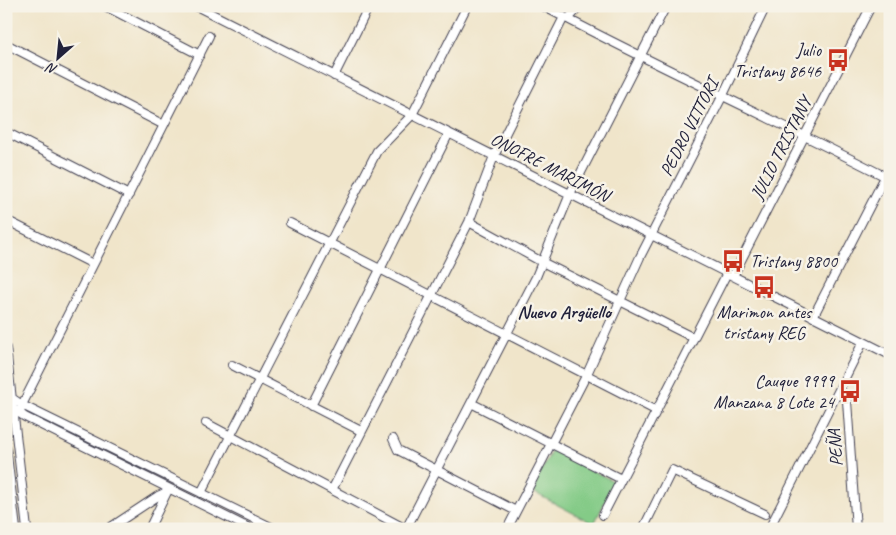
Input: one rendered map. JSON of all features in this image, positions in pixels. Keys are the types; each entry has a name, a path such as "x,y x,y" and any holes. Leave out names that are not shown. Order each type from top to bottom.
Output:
{"street":[{"path":"105,6 200,55"},
{"name":"ONOFRE MARIMÓN","path":"196,6 890,355"},
{"path":"334,76 369,6"},
{"path":"201,493 377,151 412,115 467,6"},
{"path":"543,6 640,56 887,177"},
{"path":"332,490 469,222 494,156 566,18 580,6"},
{"path":"206,423 406,529 507,334 542,262 570,194 666,6"},
{"name":"PEDRO VITTORI","path":"507,529 587,374 651,235 723,95 766,6"},
{"name":"JULIO TRISTANY","path":"603,515 694,338 730,275 871,6"},
{"path":"13,409 22,405 209,36"},
{"path":"6,44 164,124"},
{"path":"6,132 128,195"},
{"path":"311,406 449,134"},
{"path":"813,317 887,177 890,167"},
{"path":"6,220 93,264"},
{"path":"469,222 542,262 694,338"},
{"path":"290,223 657,411"},
{"path":"770,529 863,342"},
{"path":"6,348 9,396 13,409 27,529"},
{"path":"232,365 361,431"},
{"name":"PEÑA","path":"840,388 847,400 856,529"},
{"path":"9,396 22,405 275,529"},
{"path":"471,402 621,479"},
{"path":"13,409 239,526 251,529"},
{"path":"393,439 398,450 516,511"},
{"path":"6,446 16,529"},
{"path":"643,529 672,470 765,514"},
{"path":"108,529 168,490"},
{"path":"149,529 168,490"}],"green space":[{"path":"552,450 615,482 594,524 531,491"}],"place":[{"name":"Julio Tristany 8646","path":"838,60"},
{"name":"Tristany 8800","path":"733,261"},
{"name":"Marimon antes tristany REG","path":"764,287"},
{"name":"Cauque 9999 Manzana 8 Lote 24","path":"850,391"}],"district":[{"name":"Nuevo Argüello","path":"564,311"}]}
